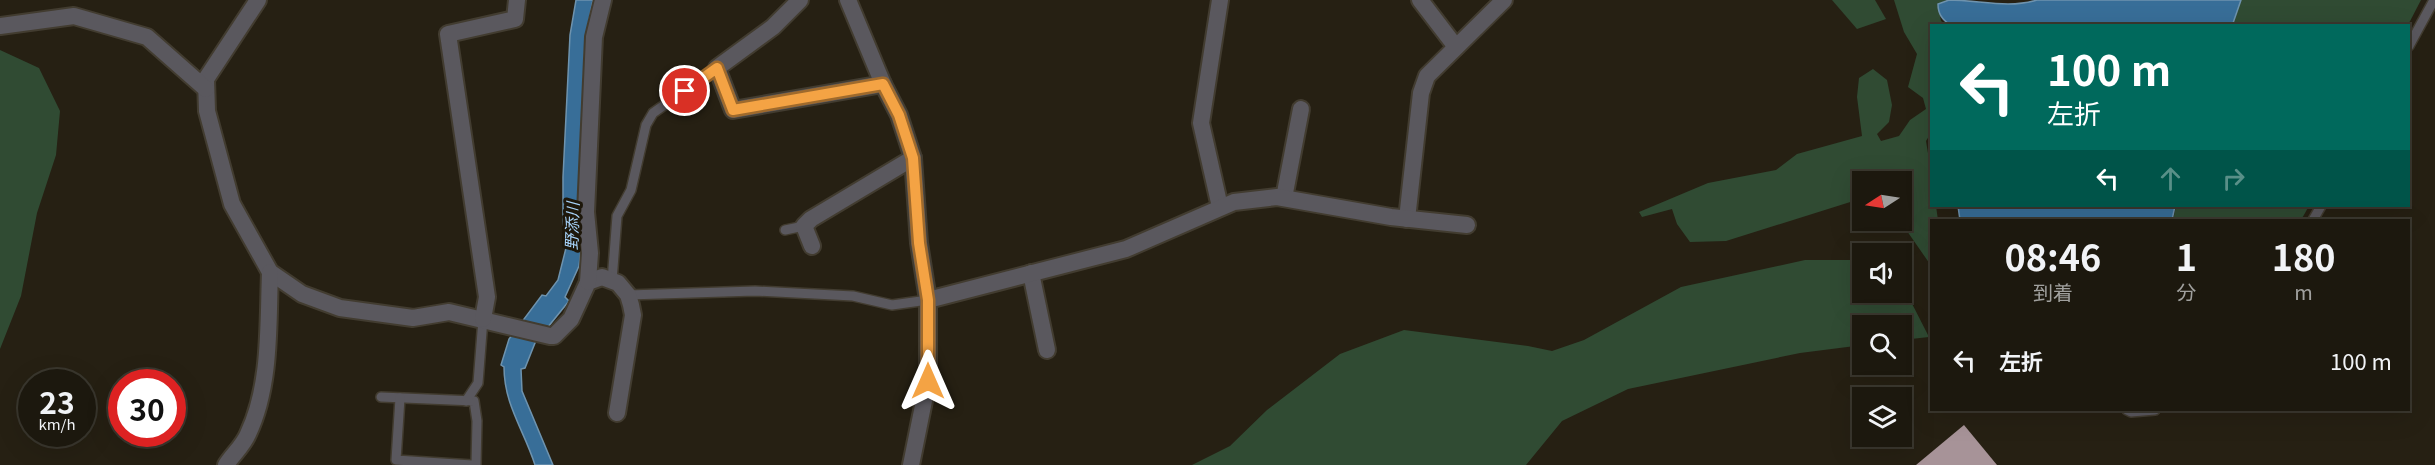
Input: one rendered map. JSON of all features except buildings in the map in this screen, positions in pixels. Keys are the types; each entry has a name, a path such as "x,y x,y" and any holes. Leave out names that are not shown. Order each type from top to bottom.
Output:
{"street":[{"path":"258,0 206,79 206,89 207,111 232,204 270,272 302,294 340,308 413,318 449,312 511,325 547,336 554,336 571,320 588,282 590,253 586,212 594,37 603,0"},
{"path":"483,320 487,297 448,34 515,19 517,0"},
{"path":"800,0 773,27 717,68 733,110 883,84"},
{"path":"848,0 883,84 899,115 913,158 919,243 928,300 928,381 911,465"},
{"path":"1220,0 1201,123 1220,207"},
{"path":"1420,0 1456,47"},
{"path":"1407,219 1421,93 1427,76 1504,0"},
{"path":"0,26 74,16 147,37 206,89"},
{"path":"1284,198 1301,109"},
{"path":"812,246 804,226 811,219 913,158"},
{"path":"928,300 1126,249 1234,202 1277,197 1407,219 1467,225"},
{"path":"226,465 247,437 256,413 266,356 270,272"},
{"path":"1031,273 1047,350"},
{"path":"588,282 602,278 618,282 628,295 633,315 617,414"}],"lane":[{"path":"2410,44 2434,0"},
{"path":"612,281 617,216 631,190 646,125 653,113 717,68"},
{"path":"785,230 804,226"},
{"path":"628,295 755,291 853,296 892,304 928,300"},
{"path":"466,401 478,383 483,320"},
{"path":"381,397 474,401 477,422 474,465 396,460 400,398"}],"green space":[{"path":"1832,0 1875,0 1886,19 1857,29"},
{"path":"1894,0 1947,0 1938,4 1941,21 1946,24 1930,24 1930,134 1926,141 1930,166 1930,207 1936,207 1938,219 1930,219 1930,264 1907,231 1912,231 1912,171 1852,171 1852,201 1726,241 1690,242 1677,224 1672,209 1642,217 1639,212 1708,183 1776,170 1797,154 1862,136 1857,97 1859,78 1873,69 1887,80 1892,105 1889,122 1877,134 1881,141 1899,136 1910,120 1926,109 1923,98 1908,87 1917,54 1904,32"},
{"path":"2240,0 2421,0 2409,24 2233,24"},
{"path":"0,50 39,68 60,111 56,155 37,213 21,296 0,349"},
{"path":"2176,207 2308,207 2302,219 2173,219"},
{"path":"1805,260 1852,260 1852,303 1912,303 1929,337 1912,339 1912,315 1852,315 1852,346 1800,353 1628,389 1562,421 1526,465 1192,465 1230,446 1267,410 1340,354 1404,330 1552,351 1584,340 1681,287"}],"water":[{"name":"野添川","path":"576,0 593,0 585,40 578,215 581,250 579,266 565,297 569,301 535,343 525,368 521,369 522,391 553,465 535,465 511,405 504,367 501,365 509,339 542,295 546,296 558,280 566,248 563,177 570,35"},
{"path":"1949,0 2015,4 2037,0 2241,0 2233,24 1949,24 1941,16 1938,4"},
{"path":"1958,207 2175,207 2172,219 1960,219"}],"route":[{"path":"685,91 717,68 733,110 883,84 899,115 913,158 919,243 928,300 928,381"}]}
